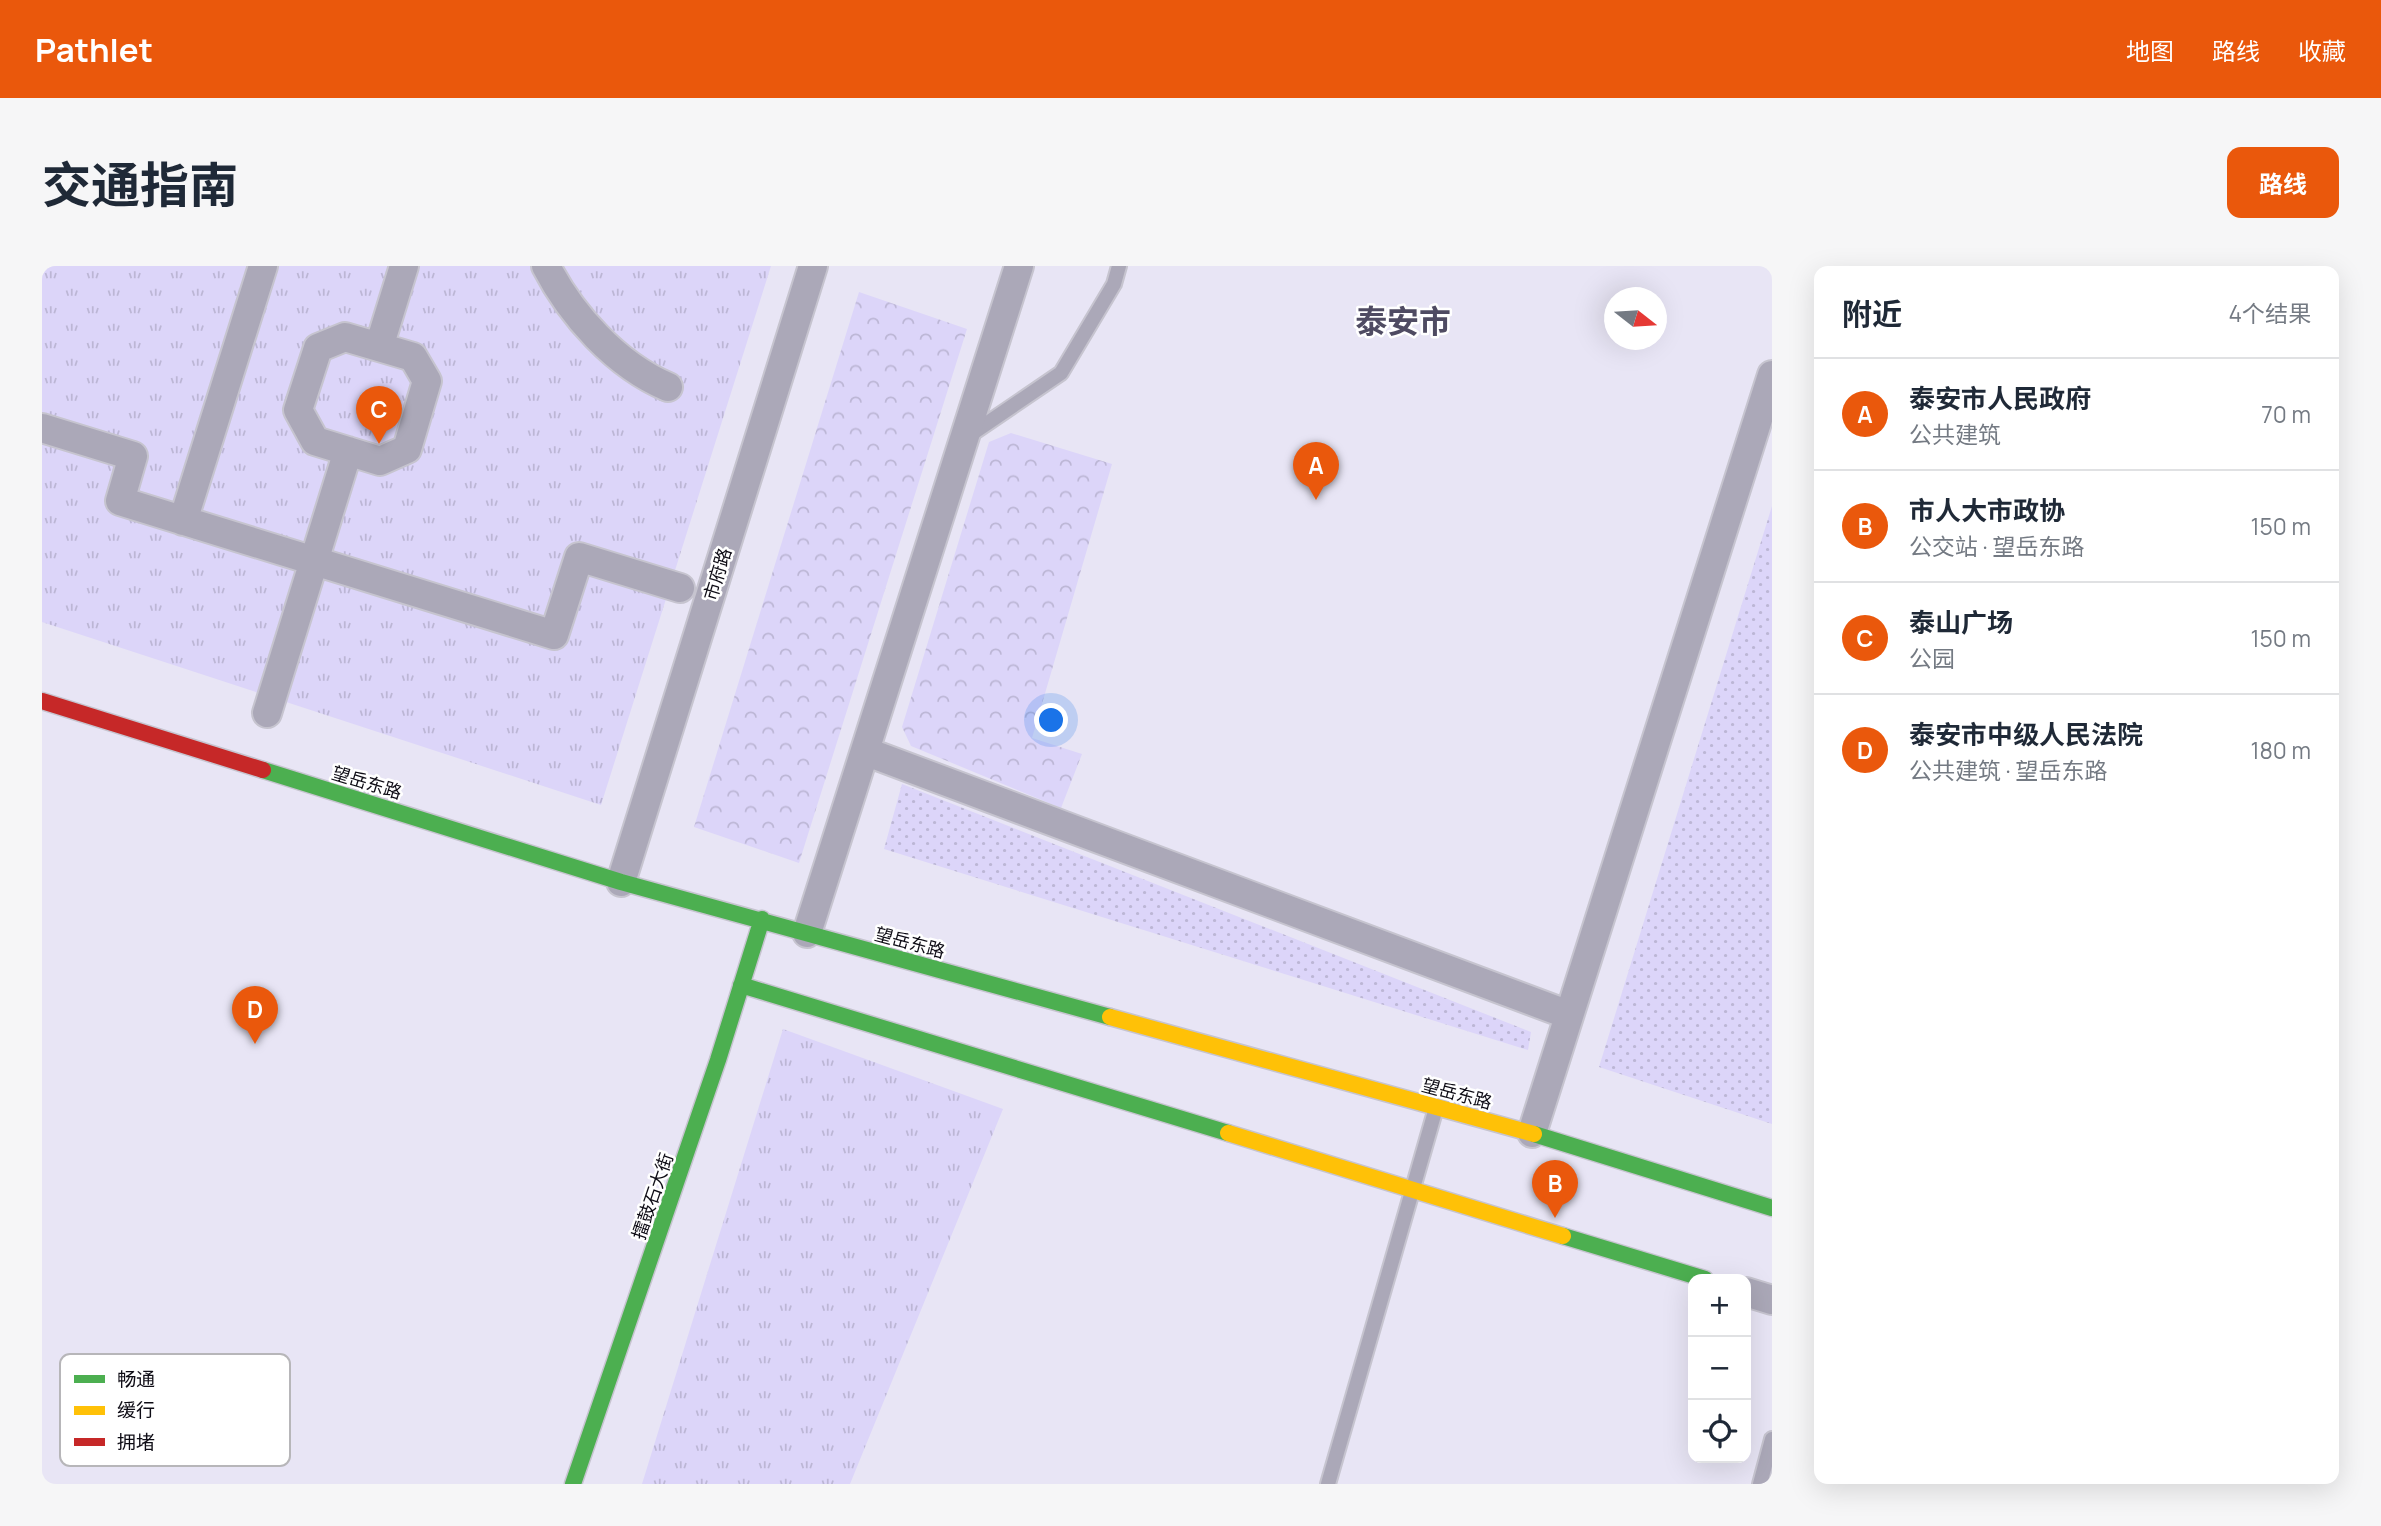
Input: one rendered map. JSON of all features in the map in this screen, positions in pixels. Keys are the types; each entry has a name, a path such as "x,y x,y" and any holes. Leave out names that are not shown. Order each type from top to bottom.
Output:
{"street":[{"path":"183,521 263,266"},
{"path":"379,347 404,266"},
{"path":"546,266 561,295 610,348 645,377 668,387"},
{"name":"市府路","path":"621,882 813,266"},
{"path":"807,933 1020,266"},
{"path":"345,337 413,357 426,381 407,449 380,461 348,451 315,441 298,410 318,348 345,337"},
{"path":"1532,1133 1772,375"},
{"path":"42,428 133,456 120,501 554,635 579,557 680,588"},
{"path":"267,713 348,451"},
{"name":"望岳东路","path":"42,701 621,882 1532,1133 1772,1208"},
{"path":"867,751 1569,1015"},
{"name":"擂鼓石大街","path":"573,1484 762,919"},
{"path":"741,985 1689,1274"},
{"path":"1751,1294 1772,1300"}],"lane":[{"path":"966,437 1062,373 1114,284 1119,266"},
{"path":"1328,1484 1436,1107"},
{"path":"1760,1484 1772,1439"}],"green space":[{"path":"42,266 771,266 601,805 42,622"},
{"path":"859,292 967,329 799,863 694,827"},
{"path":"1011,433 1112,464 1032,738 1082,754 1061,808 911,746 902,727 989,442"},
{"path":"1772,506 1772,1124 1599,1067"},
{"path":"902,784 1531,1032 1528,1050 884,849"},
{"path":"783,1029 1003,1109 850,1484 642,1484"}],"traffic: fast":[{"path":"263,770 621,882 1110,1017"},
{"path":"573,1484 718,1060 762,919"},
{"path":"741,985 1228,1133"},
{"path":"1534,1134 1772,1208"},
{"path":"1563,1236 1688,1274"}],"traffic: slow":[{"path":"1110,1017 1534,1134"},
{"path":"1228,1133 1563,1236"}],"traffic: jam":[{"path":"42,701 263,770"}],"place":[{"name":"泰山广场","path":"379,444"},
{"name":"泰安市人民政府","path":"1316,500"},
{"name":"泰安市中级人民法院","path":"255,1044"},
{"name":"市人大市政协","path":"1555,1218"}],"district":[{"name":"泰安市","path":"1403,321"}]}
